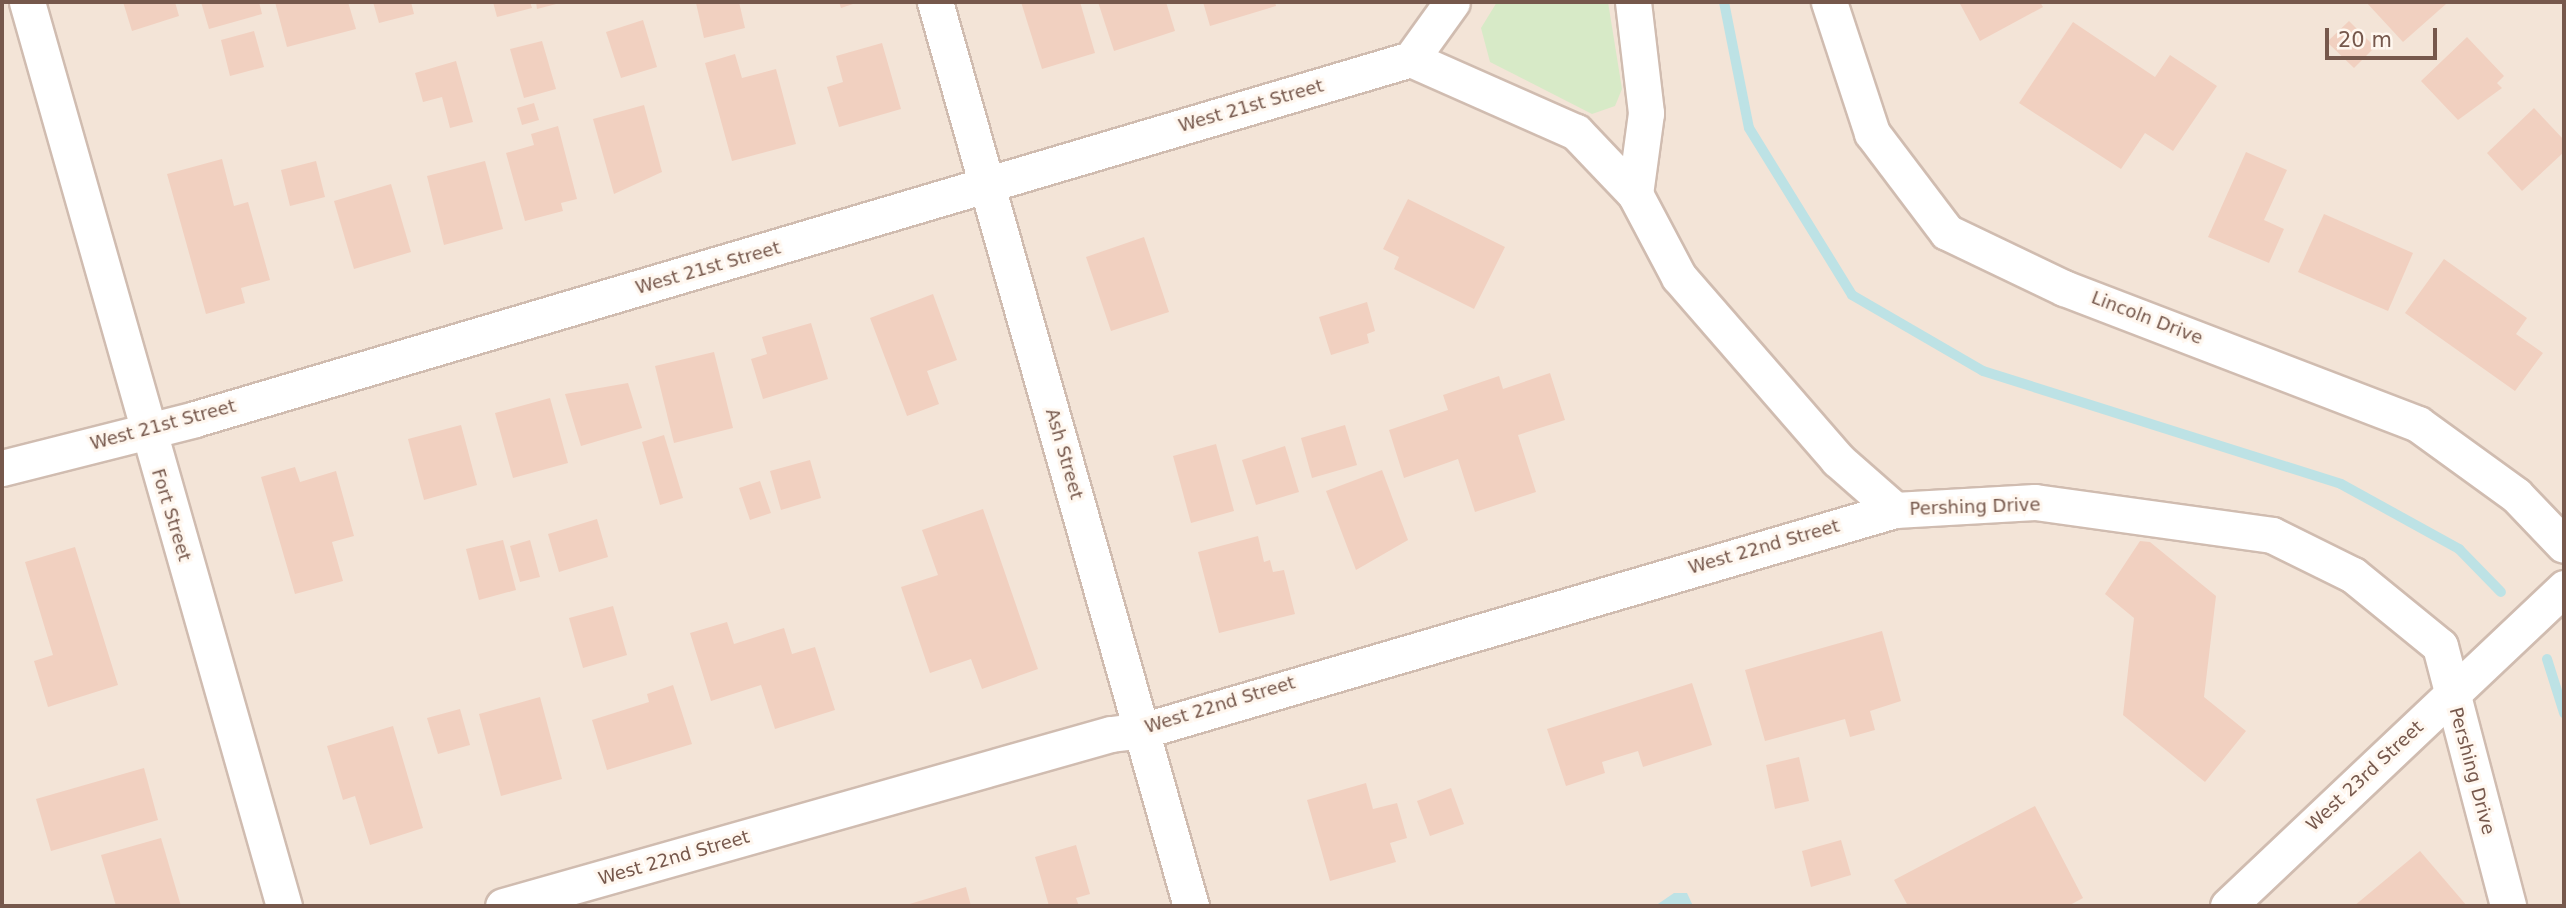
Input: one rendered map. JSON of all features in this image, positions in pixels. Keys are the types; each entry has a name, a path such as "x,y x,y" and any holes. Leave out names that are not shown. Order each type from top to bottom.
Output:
{"street":[{"name":"Fort Street","path":"27,2 145,429 284,906"},
{"name":"Ash Street","path":"935,2 1145,730 1191,906"},
{"path":"1452,2 1411,59 1576,132 1635,194"},
{"path":"1633,2 1646,113 1635,194"},
{"name":"Lincoln Drive","path":"1829,2 1872,133 1947,232 2064,288 2418,424 2516,495 2564,545"},
{"name":"West 21st Street","path":"2,468 986,186 1411,59"},
{"name":"Pershing Drive","path":"1635,194 1679,277 1839,460 1895,510 2035,502 2272,535 2353,575 2440,646 2508,906"},
{"name":"West 22nd Street","path":"503,906 1145,730 1895,510"},
{"name":"West 23rd Street","path":"2228,906 2564,588"}],"shaded area":[{"path":"2,2 2564,2 2564,906 2,906"}],"green space":[{"path":"1497,2 1608,2 1622,89 1615,106 1592,114 1490,62 1481,28"}],"water":[{"path":"1674,893 1687,893 1693,906 1655,906"}],"building":[{"path":"123,2 175,2 179,16 132,31"},
{"path":"201,2 259,2 262,14 209,29"},
{"path":"275,2 348,2 356,29 287,47"},
{"path":"373,2 411,2 414,14 379,23"},
{"path":"493,2 530,2 532,8 497,17"},
{"path":"536,2 560,2 560,3 537,9"},
{"path":"739,2 745,28 704,38 696,3"},
{"path":"839,2 859,2 841,8"},
{"path":"1021,2 1080,2 1095,53 1042,69"},
{"path":"1098,2 1166,2 1175,31 1114,51"},
{"path":"1203,2 1275,2 1276,6 1210,26"},
{"path":"1959,2 2040,2 2043,7 1980,41"},
{"path":"2366,2 2444,2 2446,4 2403,42"},
{"path":"643,20 657,67 621,78 606,32"},
{"path":"2349,21 2375,47 2354,68 2327,42"},
{"path":"2073,22 2155,77 2170,55 2217,86 2173,151 2145,133 2121,169 2019,103"},
{"path":"254,31 264,67 230,76 221,40"},
{"path":"2467,37 2504,76 2497,83 2502,88 2458,120 2421,81"},
{"path":"542,41 556,89 524,98 510,49"},
{"path":"882,43 901,109 839,127 827,87 843,82 836,56"},
{"path":"735,54 742,78 776,69 796,144 732,161 705,63"},
{"path":"456,61 473,122 450,128 442,97 423,102 415,73"},
{"path":"534,103 539,120 522,125 517,108"},
{"path":"644,105 662,172 614,194 593,119"},
{"path":"2534,108 2564,140 2564,152 2522,191 2487,153"},
{"path":"558,126 577,199 561,203 563,211 525,221 506,153 534,145 531,134"},
{"path":"2246,152 2287,170 2264,220 2284,229 2269,263 2208,237"},
{"path":"222,159 234,206 248,202 270,280 241,288 245,303 206,314 167,174"},
{"path":"316,161 325,197 290,206 281,170"},
{"path":"485,161 503,229 444,245 427,176"},
{"path":"391,184 411,252 354,269 334,201"},
{"path":"1408,199 1505,247 1474,309 1394,269 1399,257 1383,249"},
{"path":"2324,214 2413,253 2388,311 2298,272"},
{"path":"1144,237 1169,312 1111,331 1086,257"},
{"path":"2444,259 2527,318 2516,334 2543,353 2515,391 2405,313"},
{"path":"933,294 957,360 927,371 939,404 907,416 870,318"},
{"path":"1367,302 1375,331 1367,334 1369,343 1331,355 1319,317"},
{"path":"811,323 828,379 763,399 751,359 767,354 762,337"},
{"path":"714,352 733,428 674,443 655,366"},
{"path":"1550,373 1565,420 1518,435 1536,492 1475,512 1458,459 1404,478 1389,430 1448,410 1443,395 1499,376 1503,389"},
{"path":"628,383 642,428 581,446 565,394"},
{"path":"550,398 568,463 513,478 495,413"},
{"path":"461,425 477,485 424,500 408,439"},
{"path":"1345,425 1357,465 1312,478 1301,438"},
{"path":"664,435 683,498 660,505 642,442"},
{"path":"1216,444 1234,511 1191,523 1173,456"},
{"path":"1285,446 1299,492 1256,505 1242,460"},
{"path":"810,460 821,498 781,510 770,471"},
{"path":"295,467 300,482 336,471 354,536 332,542 343,581 295,594 261,477"},
{"path":"1382,470 1408,540 1356,570 1326,491"},
{"path":"760,481 771,513 750,520 739,488"},
{"path":"983,509 1038,669 982,689 971,659 930,673 901,587 938,575 922,530"},
{"path":"597,519 608,557 559,572 548,534"},
{"path":"1258,536 1264,562 1270,560 1273,572 1284,570 1295,614 1219,633 1198,552"},
{"path":"503,540 516,590 479,600 466,549"},
{"path":"530,540 540,577 520,582 510,546"},
{"path":"2140,541 2150,542 2216,596 2204,697 2246,731 2205,782 2123,715 2134,618 2105,594"},
{"path":"75,547 118,685 48,707 34,661 53,655 25,562"},
{"path":"613,606 627,655 583,668 569,618"},
{"path":"727,622 734,644 784,628 792,654 815,647 835,710 775,729 761,685 711,701 690,633"},
{"path":"1882,631 1901,701 1870,711 1875,730 1850,737 1845,719 1765,741 1745,670"},
{"path":"1692,683 1712,745 1643,767 1638,751 1602,762 1605,773 1566,786 1547,729"},
{"path":"673,685 692,744 607,770 592,720 649,702 647,694"},
{"path":"540,697 562,779 501,796 479,714"},
{"path":"460,709 470,745 438,754 427,718"},
{"path":"393,726 423,828 370,845 355,796 343,800 327,746"},
{"path":"1799,757 1809,801 1775,809 1766,765"},
{"path":"144,768 158,820 51,851 36,799"},
{"path":"1366,783 1373,809 1397,803 1407,838 1390,843 1396,862 1330,881 1307,800"},
{"path":"1451,788 1464,824 1430,836 1417,801"},
{"path":"2035,806 2083,898 2068,906 1908,906 1894,880"},
{"path":"161,838 181,906 116,906 101,855"},
{"path":"1841,840 1851,875 1811,887 1802,851"},
{"path":"1076,845 1090,894 1076,898 1079,906 1049,906 1035,857"},
{"path":"2420,851 2467,906 2354,906"},
{"path":"966,887 971,906 903,906"}],"waterway":[{"path":"1724,2 1749,128 1852,295 1983,371 2341,484 2459,549 2501,592"},
{"path":"2547,659 2564,713"}]}
